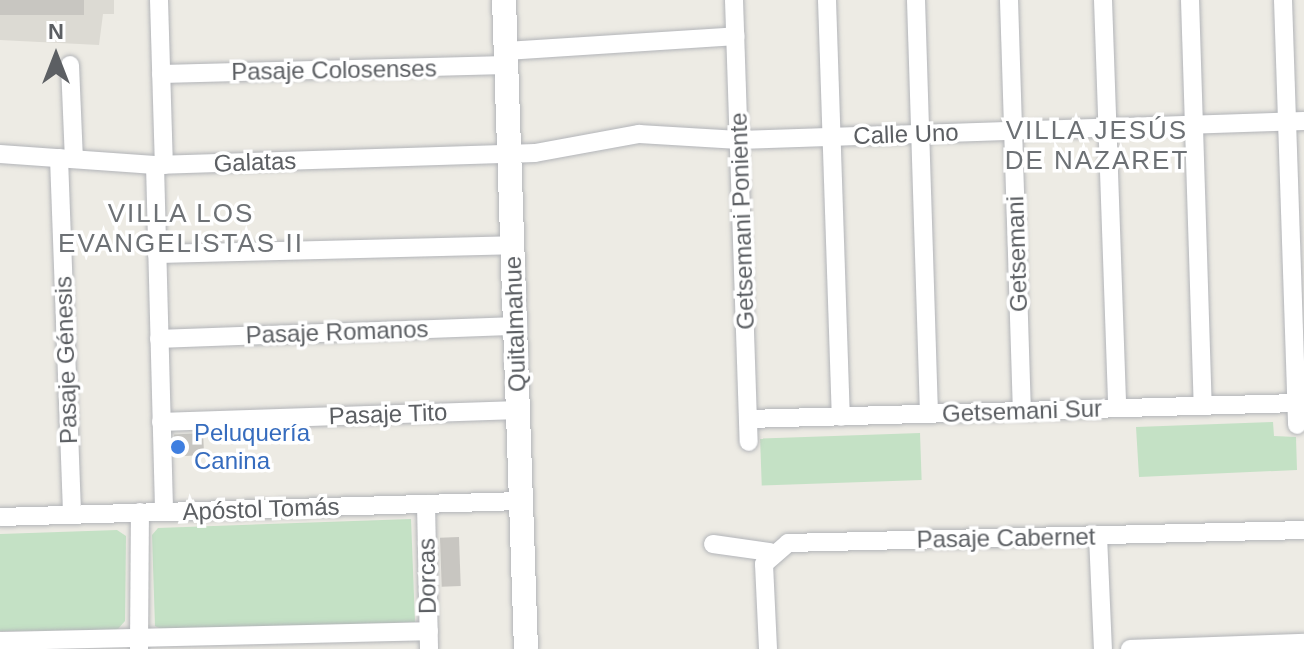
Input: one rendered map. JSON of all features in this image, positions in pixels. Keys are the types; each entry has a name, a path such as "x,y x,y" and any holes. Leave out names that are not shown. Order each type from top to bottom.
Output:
{"street":[{"path":"159,0 161,74 157,254 164,512"},
{"name":"Quitalmahue","path":"504,0 526,649"},
{"name":"Getsemani Poniente","path":"734,0 749,442"},
{"path":"827,0 841,417"},
{"path":"916,0 929,414"},
{"name":"Getsemani","path":"1009,0 1022,411"},
{"path":"1103,0 1117,408"},
{"path":"1190,0 1203,406"},
{"path":"1283,0 1296,122 1297,425"},
{"name":"Pasaje Colosenses","path":"161,74 507,58 736,36"},
{"name":"Pasaje Génesis","path":"70,65 66,159 72,514"},
{"name":"Calle Uno","path":"510,154 639,134 739,140 1296,122"},
{"name":"Galatas","path":"0,154 160,165 510,154"},
{"path":"157,254 513,245"},
{"name":"Pasaje Romanos","path":"159,339 515,326"},
{"name":"Getsemani Sur","path":"748,419 1297,403"},
{"name":"Pasaje Tito","path":"161,422 518,410"},
{"name":"Apóstol Tomás","path":"0,517 521,501"},
{"name":"Dorcas","path":"426,504 429,640"},
{"path":"139,643 140,512"},
{"name":"Pasaje Cabernet","path":"713,544 770,552 788,543 1304,530"},
{"path":"1098,536 1103,649"},
{"path":"768,649 763,570 770,552"},
{"path":"0,641 429,640"},
{"path":"1130,649 1304,643"}],"shaded area":[{"path":"0,0 114,0 114,14 103,14 99,45 0,40"}],"green space":[{"path":"1273,422 1274,436 1296,437 1297,470 1139,477 1136,427"},
{"path":"920,433 922,480 762,486 760,439"},
{"path":"411,519 415,622 165,631 155,626 152,535 158,528"},
{"path":"117,530 126,536 125,621 117,630 0,631 0,534"}],"building":[{"path":"0,0 84,0 84,15 0,15"},
{"path":"203,433 204,455 175,456 174,435"},
{"path":"459,537 461,586 442,587 440,538"}],"place":[{"name":"Peluquería Canina","path":"178,447"}],"district":[{"name":"VILLA JESÚS DE NAZARET","path":"1097,146"},
{"name":"VILLA LOS EVANGELISTAS II","path":"181,229"}]}
